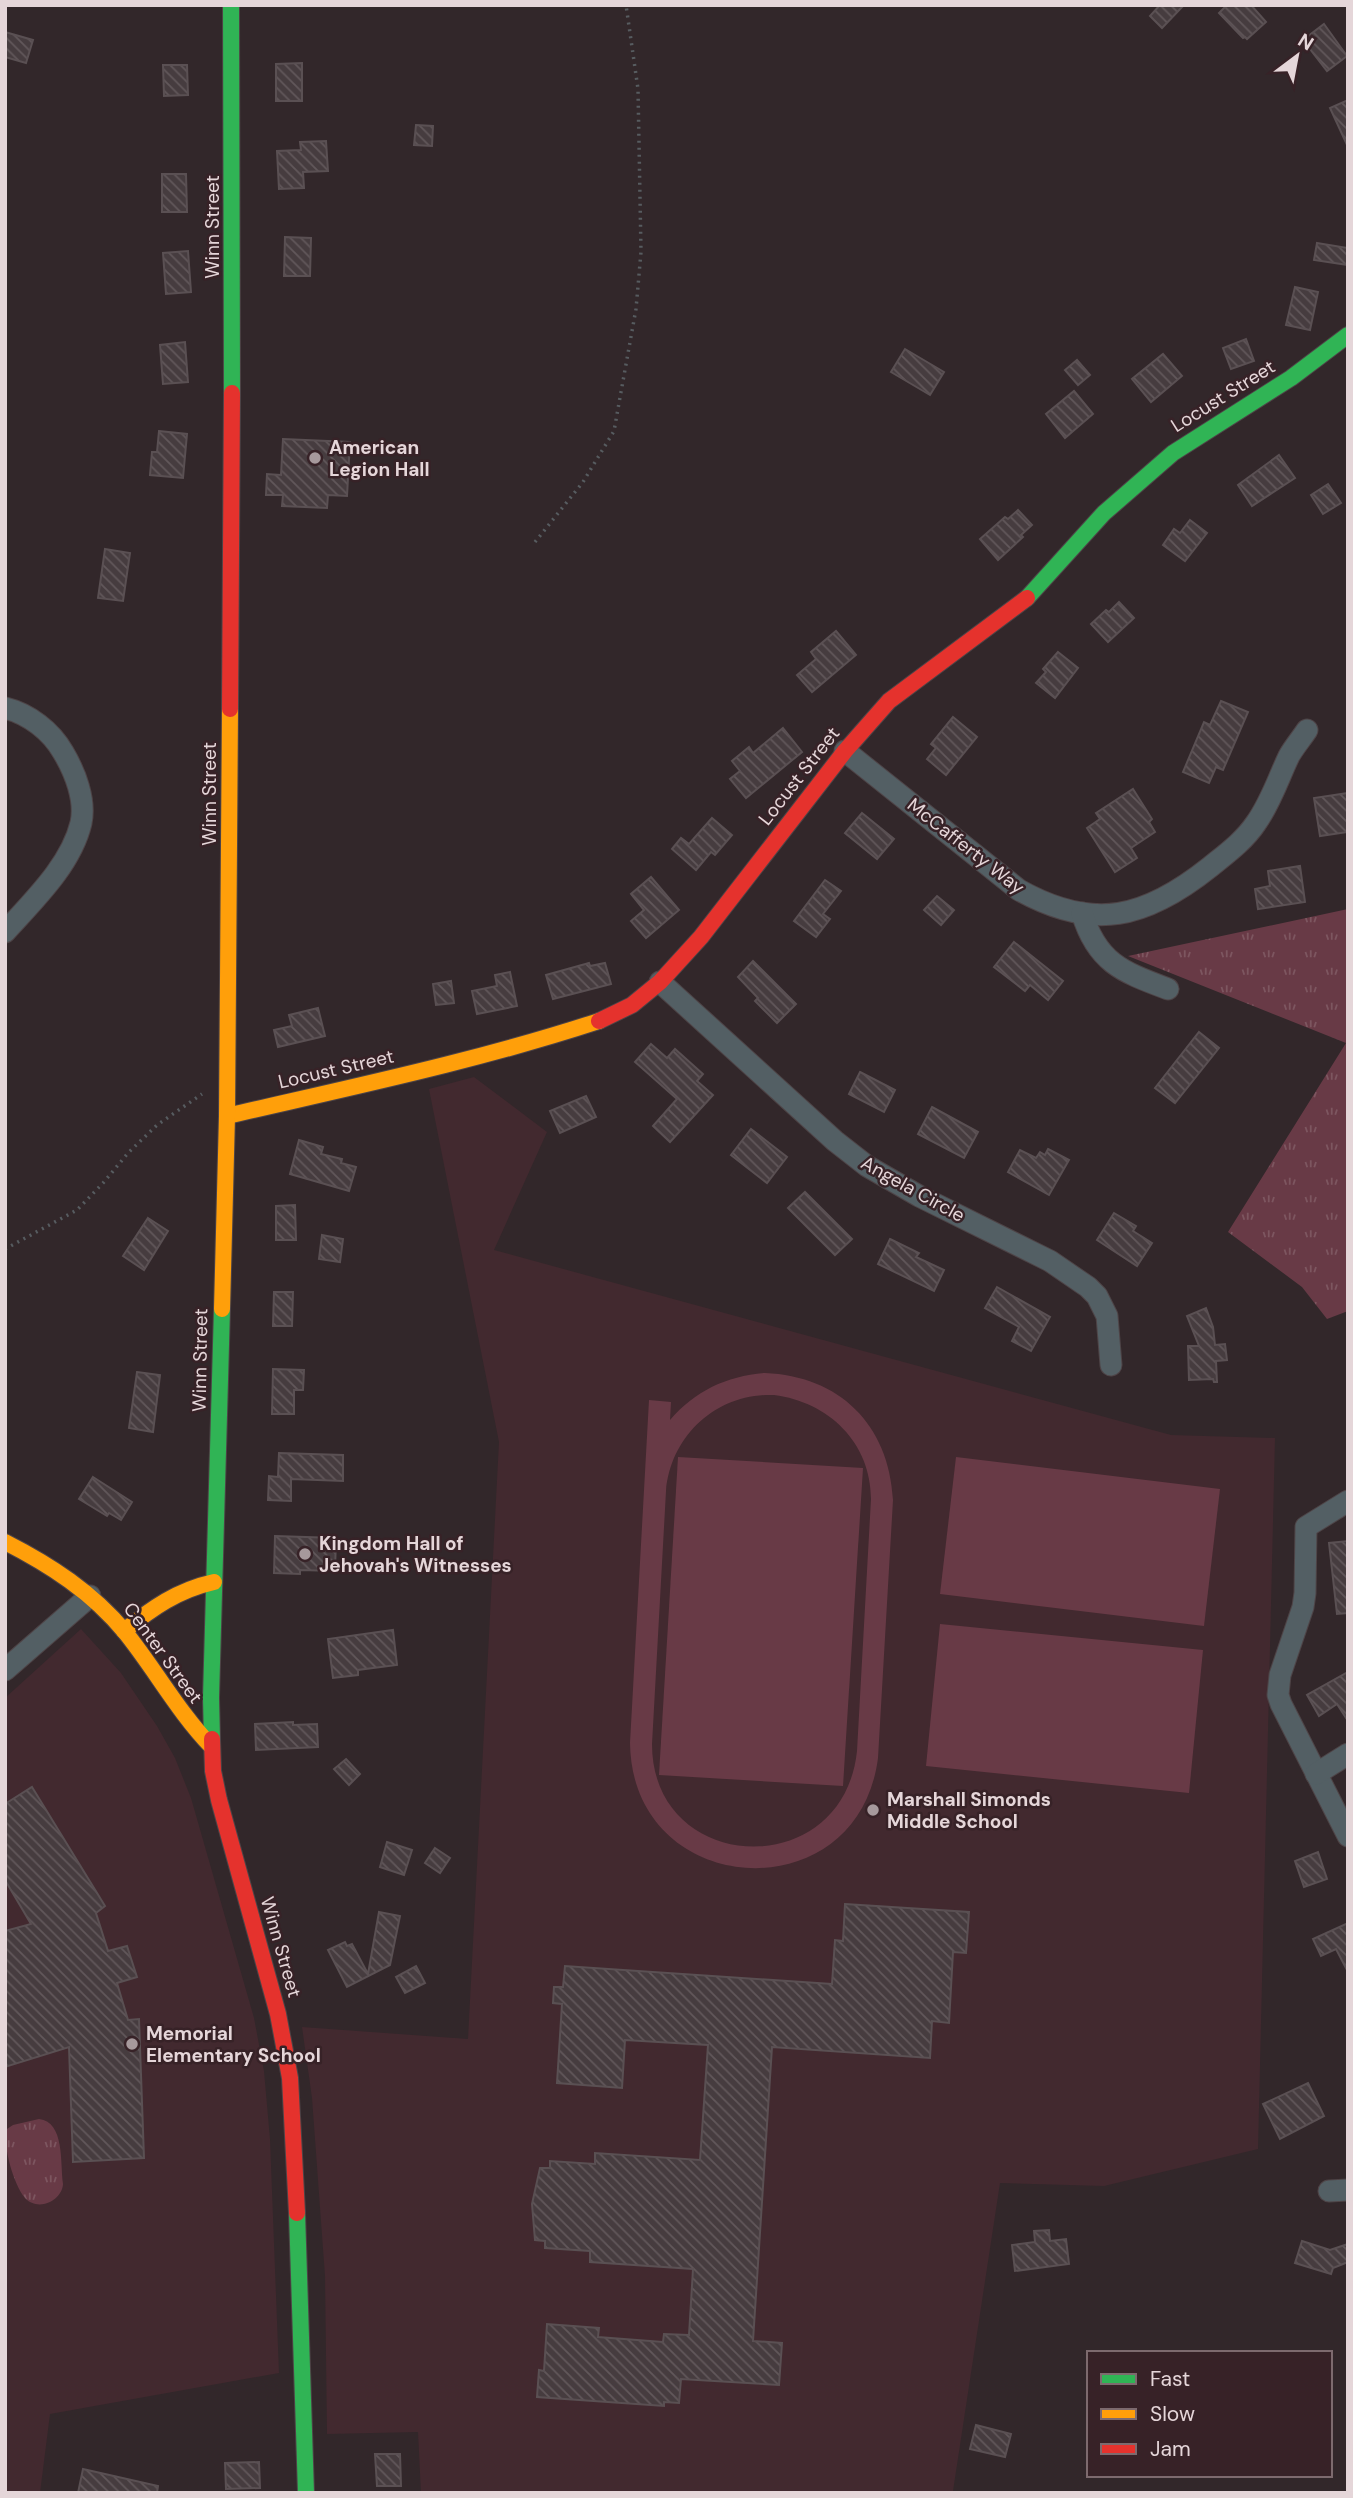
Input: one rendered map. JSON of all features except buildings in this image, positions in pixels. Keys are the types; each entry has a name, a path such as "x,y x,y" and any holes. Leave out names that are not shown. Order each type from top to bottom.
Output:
{"main road":[{"name":"Winn Street","path":"231,5 233,273 228,1078 212,1747 219,1800 278,2014 290,2078 302,2312 306,2493"},
{"name":"Locust Street","path":"227,1116 437,1068 578,1029 624,1009 660,982 701,937 845,751 895,695 1031,595 1104,513 1155,468 1192,440 1291,378 1348,335"},
{"name":"Center Street","path":"5,1542 57,1572 90,1596 124,1631 181,1714 212,1747"},
{"path":"124,1631 169,1596 184,1589 214,1582"}],"street":[{"path":"5,708 18,711 34,721 60,746 74,772 82,812 74,842 64,860 5,932"},
{"name":"McCafferty Way","path":"845,751 1019,890 1051,905 1082,913 1125,913 1151,906 1176,893 1244,838 1269,803 1289,757 1307,730"},
{"path":"1082,913 1100,952 1129,974 1168,989"},
{"name":"Angela Circle","path":"660,982 835,1141 867,1166 1078,1278 1097,1296 1107,1316 1111,1365"},
{"path":"1348,1501 1306,1527 1303,1607 1280,1675 1278,1695 1348,1836"},
{"path":"5,1670 90,1596"},
{"path":"1316,1774 1348,1755"}],"path":[{"path":"535,542 583,482 614,432 624,380 636,309 641,252 638,89 626,5"},
{"path":"5,1249 76,1210 157,1125 228,1078"}],"shaded area":[{"name":"Marshall Simonds Middle School","path":"474,1077 547,1132 494,1250 1171,1435 1275,1438 1258,2149 1104,2186 1000,2183 953,2491 421,2493 418,2432 327,2434 325,2276 312,2098 302,2027 468,2039 499,1442 429,1089"},
{"name":"Memorial Elementary School","path":"81,1629 121,1673 175,1758 191,1798 254,2018 264,2071 270,2139 279,2373 50,2414 40,2493 5,2493 5,1698"}],"green space":[{"path":"1348,909 1348,1311 1327,1319 1302,1287 1228,1232 1346,1043 1128,956"},
{"path":"765,1373 792,1376 816,1383 837,1394 855,1409 870,1427 882,1449 893,1500 878,1758 862,1809 831,1844 791,1863 747,1868 704,1858 667,1834 640,1795 630,1743 649,1400 671,1402 670,1420 701,1393 725,1382","holes":["774,1395 794,1399 829,1416 843,1429 864,1460 869,1479 871,1499 857,1751 844,1794 819,1824 786,1842 749,1846 713,1839 682,1819 660,1787 652,1744 666,1491 677,1452 700,1421 734,1401 753,1396"]},
{"path":"678,1457 863,1468 843,1786 659,1775"},
{"path":"956,1457 1220,1489 1204,1626 940,1594"},
{"path":"940,1624 1203,1650 1189,1793 926,1766"},
{"path":"39,2119 53,2127 57,2135 63,2184 54,2200 36,2204 25,2198 17,2184 10,2165 6,2136 7,2129 13,2125"}],"traffic: fast":[{"path":"231,5 232,393"},
{"path":"1027,598 1104,513 1173,453 1291,378 1348,335"},
{"path":"212,1739 222,1309"},
{"path":"297,2213 306,2493"}],"traffic: slow":[{"path":"222,1309 227,1116 230,709"},
{"path":"227,1116 461,1061 599,1021"},
{"path":"5,1542 70,1581 99,1604 125,1632 188,1719 212,1747"},
{"path":"124,1631 166,1601 214,1582"}],"traffic: jam":[{"path":"230,709 232,393"},
{"path":"599,1021 632,1005 660,982 701,937 845,751 889,701 1027,598"},
{"path":"212,1739 213,1771 219,1800 278,2014 290,2078 297,2213"}],"place":[{"name":"American Legion Hall","path":"315,458"},
{"name":"Kingdom Hall of Jehovah's Witnesses","path":"305,1554"},
{"name":"Marshall Simonds Middle School","path":"873,1810"},
{"name":"Memorial Elementary School","path":"132,2044"}]}
